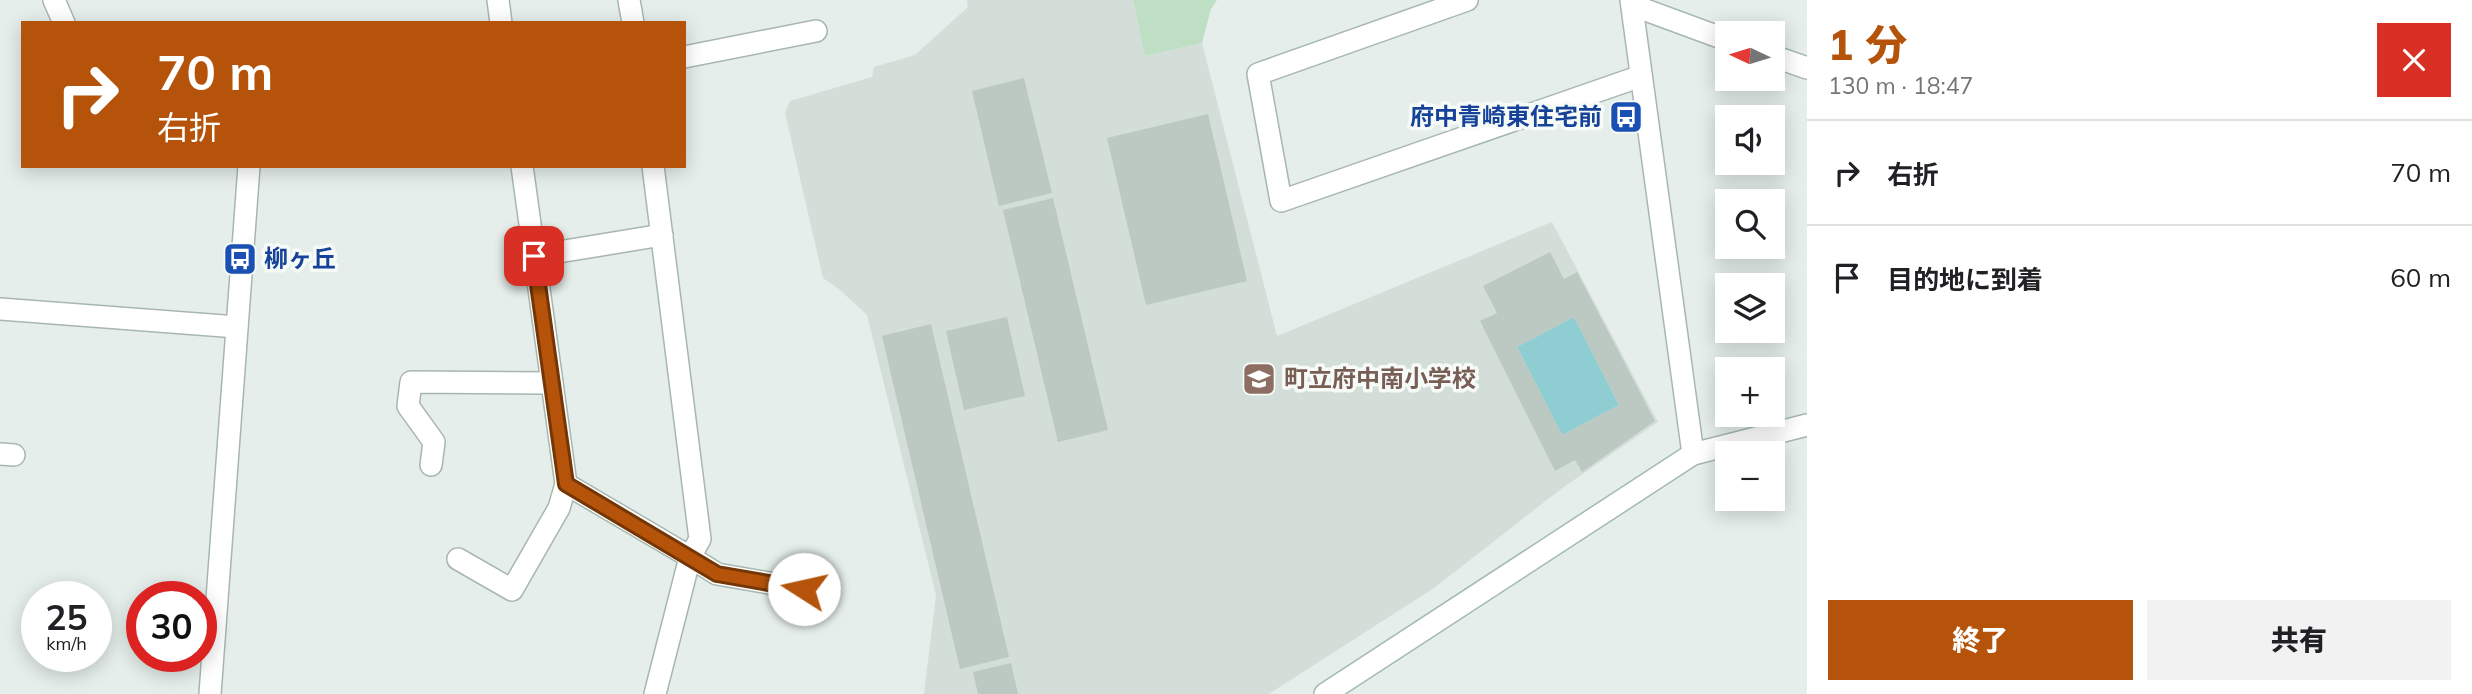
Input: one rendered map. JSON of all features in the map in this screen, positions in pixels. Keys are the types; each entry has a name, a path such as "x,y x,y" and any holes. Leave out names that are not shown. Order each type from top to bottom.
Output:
{"street":[{"path":"54,0 63,21"},
{"path":"498,0 502,21"},
{"path":"629,0 633,21"},
{"path":"1467,0 1258,74 1281,201 1641,76"},
{"path":"1693,454 1631,3 1715,35"},
{"path":"686,57 816,31"},
{"path":"1785,60 1807,68"},
{"path":"210,694 248,168"},
{"path":"458,559 512,590 559,508 566,484 522,168"},
{"path":"653,168 701,539 690,557 655,694"},
{"path":"534,256 663,235"},
{"path":"0,309 237,327"},
{"path":"431,465 434,442 408,406 411,382 552,383"},
{"path":"1325,694 1693,454 1807,425"},
{"path":"566,484 717,574 804,589"}],"shaded area":[{"name":"町立府中南小学校","path":"967,0 1133,0 1145,56 1202,43 1277,336 1552,222 1658,422 1561,489 1434,588 1269,694 924,694 936,595 867,315 823,278 785,113 790,101 872,77 874,67 915,55 968,7"}],"green space":[{"path":"1133,0 1217,0 1211,9 1202,43 1145,56"}],"water":[{"path":"1574,317 1619,405 1562,435 1517,347"}],"building":[{"path":"1024,78 1052,193 999,206 972,91"},
{"path":"1208,114 1247,281 1146,305 1107,138"},
{"path":"1053,198 1108,430 1058,442 1003,210"},
{"path":"1550,252 1564,279 1577,272 1655,421 1582,472 1575,460 1555,471 1480,321 1497,313 1483,286","holes":["1574,317 1619,405 1562,435 1517,347"]},
{"path":"1007,317 1025,396 964,410 946,331"},
{"path":"931,324 1009,657 960,669 882,336"},
{"path":"1011,663 1018,694 978,694 973,672"}],"place":[{"name":"府中青崎東住宅前","path":"1626,117"},
{"name":"柳ヶ丘","path":"240,259"},
{"name":"町立府中南小学校","path":"1259,379"}],"route":[{"path":"534,256 566,484 717,574 804,589"}]}
